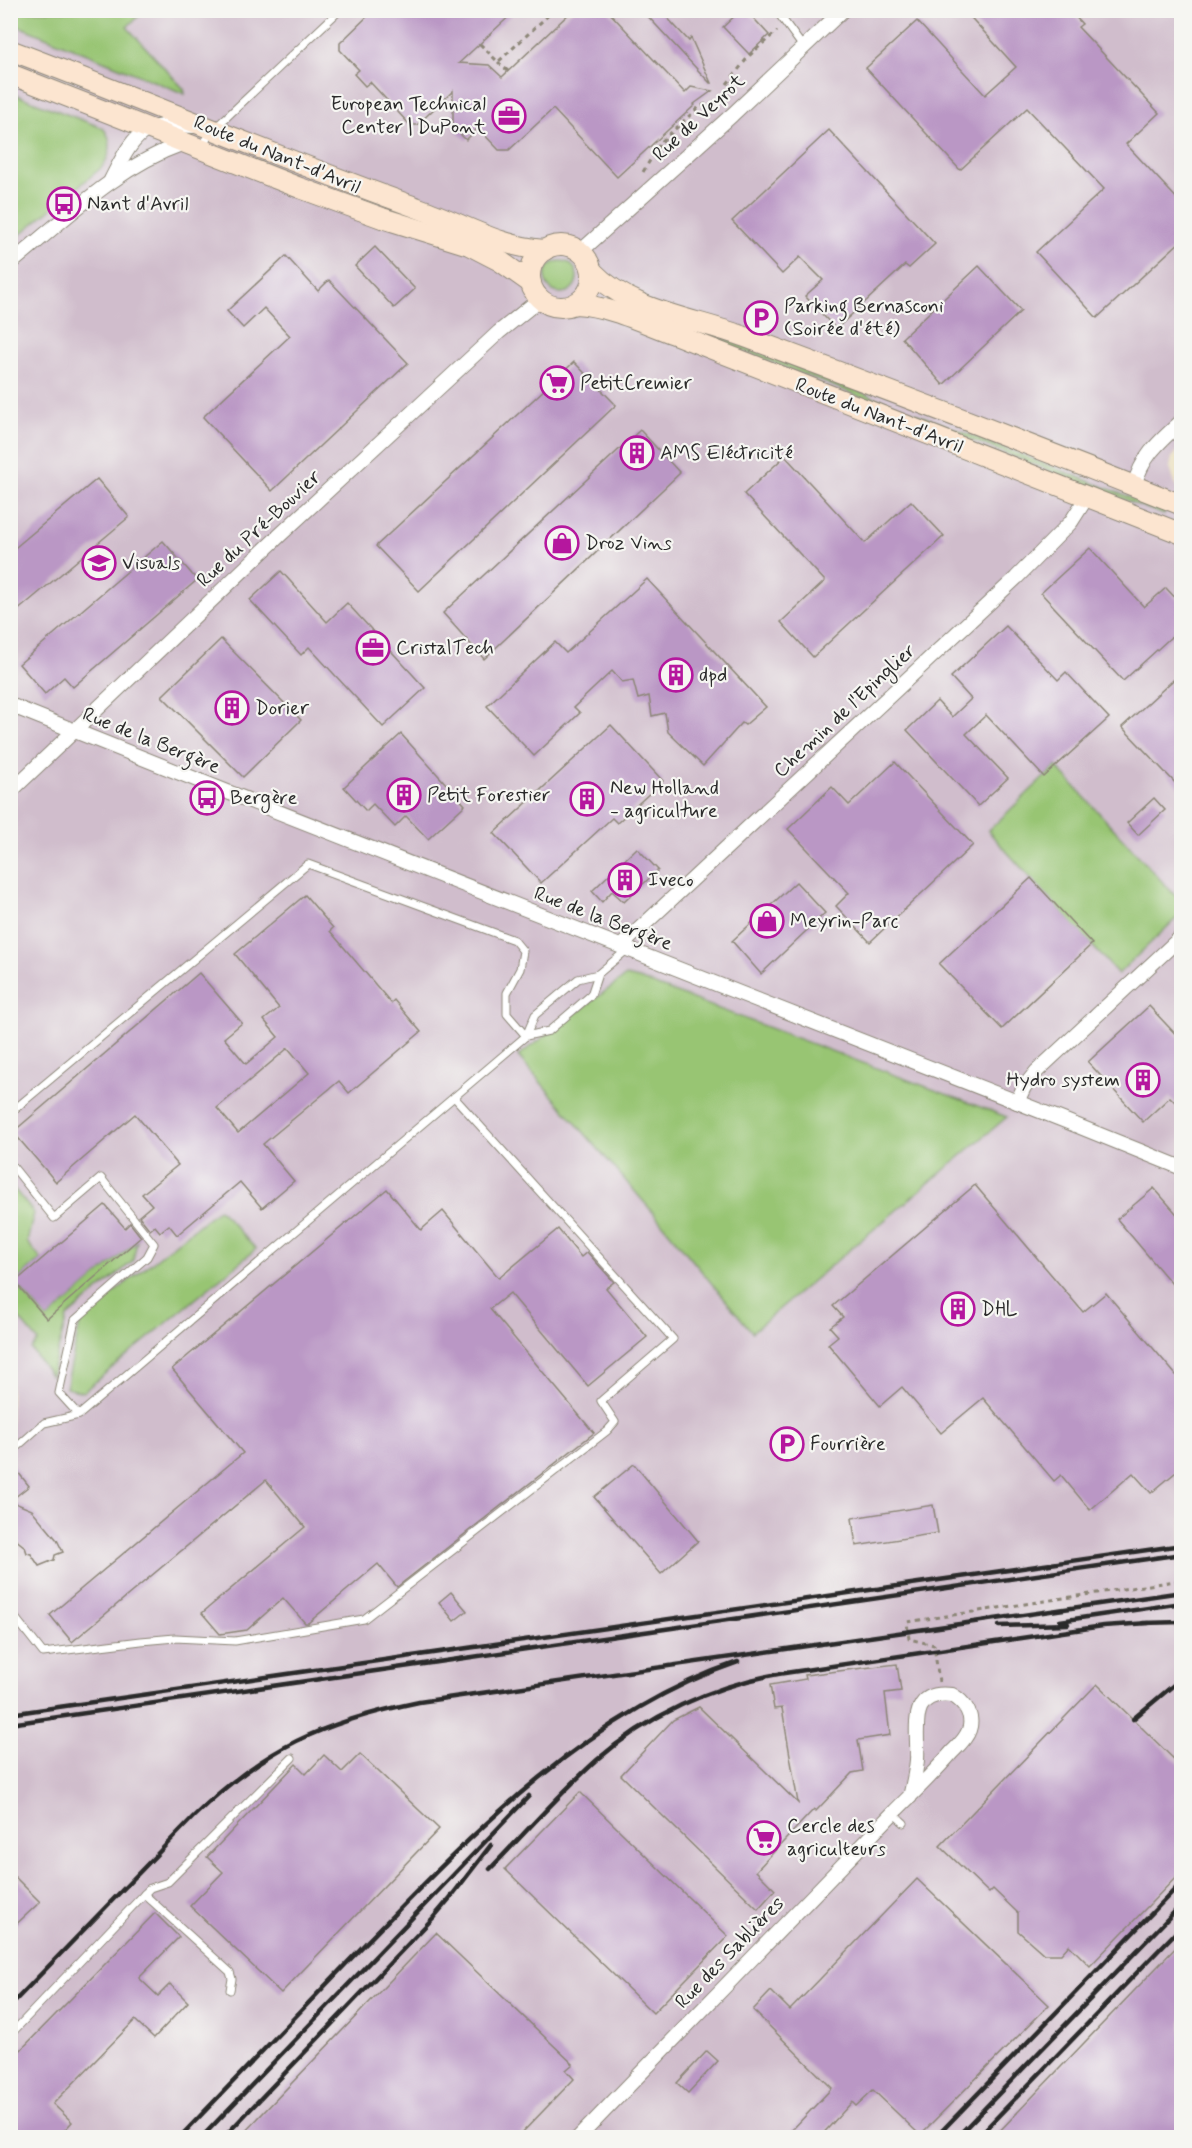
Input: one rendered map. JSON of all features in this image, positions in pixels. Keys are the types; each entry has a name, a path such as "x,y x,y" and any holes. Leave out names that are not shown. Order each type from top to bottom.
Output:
{"main road":[{"name":"Route du Nant-d'Avril","path":"10,50 516,247 545,250"},
{"name":"Route du Nant-d'Avril","path":"10,74 206,152 382,218 469,246 500,261 535,291"},
{"path":"555,246 564,246 580,252 586,258 592,271 586,294 575,304 553,306 535,291 531,269 534,261 545,250 555,246"},
{"name":"Route du Nant-d'Avril","path":"592,271 613,289 653,308 743,336 1182,505"},
{"name":"Route du Nant-d'Avril","path":"575,304 605,309 674,334 1182,534"}],"street":[{"name":"Rue de Veyrot","path":"580,252 732,115 843,10"},
{"path":"111,181 123,157 148,129 172,125 208,128"},
{"path":"10,264 111,181 137,164 184,143"},
{"name":"Rue du Pré-Bouvier","path":"10,792 498,332 535,291"},
{"path":"1134,486 1139,467 1182,421"},
{"name":"Chemin de l'Epinglier","path":"624,948 1016,578 1071,522 1087,497"},
{"name":"Rue de la Bergère","path":"10,705 1182,1168"},
{"path":"1017,1102 1024,1087 1037,1071 1182,936"},
{"name":"Rue des Sablières","path":"578,2138 893,1813 910,1797 932,1776 968,1733 970,1723 968,1710 962,1701 952,1695 933,1696 918,1711 918,1758 910,1797"}],"lane":[{"path":"206,152 208,128 340,10"},
{"path":"776,10 803,47"},
{"path":"10,1113 308,864 514,940 523,951 520,969 507,993 507,1014 526,1036"},
{"path":"526,1036 549,1031 591,995 598,974 624,948"},
{"path":"10,1453 44,1423 79,1415 526,1036 535,1015 578,979 598,974"},
{"path":"10,1611 43,1653 164,1639 235,1641 364,1619 607,1431 615,1422 601,1401 673,1339 454,1097"},
{"path":"10,1163 54,1218 101,1178 154,1244 147,1257 75,1320 59,1393 79,1415"},
{"path":"10,2035 150,1888 168,1882 292,1758"},
{"path":"893,1813 904,1823"},
{"path":"144,1894 230,1972 232,1979 230,1990"}],"path":[{"path":"498,62 554,10"},
{"path":"727,84 749,56 785,23"},
{"path":"480,44 508,71"},
{"path":"643,172 661,142 700,106 710,103"},
{"path":"939,1675 934,1644 909,1640 907,1622 1182,1580"}],"shaded area":[{"path":"11,11 1181,11 1182,444 1172,457 1170,467 1175,485 1182,491 1181,2137 11,2138"}],"green space":[{"path":"10,11 144,11 127,27 184,89 185,94 11,23"},
{"path":"11,93 103,128 109,138 110,148 101,168 11,242"},
{"path":"561,261 572,266 577,277 572,288 561,293 550,288 545,277 550,266"},
{"path":"615,296 1165,511 1164,515 746,352 611,304"},
{"path":"1056,766 1181,902 1181,914 1118,974 988,831"},
{"path":"626,976 1007,1117 752,1332 518,1056"},
{"path":"10,1184 34,1213 27,1242 41,1259 15,1282 47,1319 137,1241 133,1261 67,1317 51,1376 31,1349 38,1341 11,1309"},
{"path":"219,1209 256,1249 83,1392 66,1388 81,1319"}],"building":[{"path":"374,10 516,10 459,63 489,65 502,77 573,10 607,10 685,93 691,87 712,91 694,104 617,177 553,109 509,150 499,150 478,128 466,140 453,127 453,91 417,125 410,125 370,82 365,86 354,74 359,70 340,50 340,43"},
{"path":"642,10 660,10 689,41 691,38 711,83 710,83"},
{"path":"741,10 746,10 769,35 749,54 723,27"},
{"path":"964,10 1063,10 1069,17 1073,14 1082,24 1078,27 1159,113 1126,144 1182,204 1182,240 1097,318 1036,252 1104,189 1027,108 960,170 866,68 917,21 985,95 1016,67"},
{"path":"829,130 935,244 909,268 905,265 836,329 805,296 823,280 800,257 782,274 732,221"},
{"path":"375,247 415,289 394,308 355,266"},
{"path":"286,256 318,291 329,280 408,363 272,491 203,417 290,336 264,308 243,328 227,311"},
{"path":"979,266 1021,311 943,385 902,338"},
{"path":"574,362 616,405 419,591 376,546"},
{"name":"Droz Vins","path":"640,430 680,473 484,659 443,613"},
{"path":"785,456 865,543 911,501 944,536 813,657 781,622 825,581 744,494"},
{"path":"97,479 129,517 10,617 10,552"},
{"path":"163,541 197,580 73,687 64,677 45,694 19,664"},
{"path":"1090,548 1144,607 1166,588 1182,605 1182,627 1123,681 1041,593"},
{"path":"281,571 327,622 347,603 425,688 383,727 309,647 301,655 250,600"},
{"name":"dpd","path":"647,579 766,707 745,725 742,723 703,766 668,732 665,713 652,716 649,696 638,699 633,680 622,682 612,671 574,707 580,713 534,756 487,706 555,642 566,653"},
{"path":"1006,626 1058,680 1066,672 1109,718 1044,777 986,715 966,734 1008,778 978,806 907,730 937,701 952,717 971,699 951,677"},
{"name":"Dorier","path":"221,639 301,720 243,777 162,696"},
{"path":"1182,672 1182,790 1122,727"},
{"name":"New Holland - agriculture","path":"611,725 663,781 617,823 612,818 541,883 494,833"},
{"name":"Petit Forestier","path":"401,734 465,805 428,839 406,816 395,827 373,804 366,811 344,787"},
{"path":"895,762 973,845 870,942 836,906 849,893 788,829 832,787 849,805"},
{"path":"1154,798 1165,810 1138,835 1127,823"},
{"name":"Iveco","path":"637,848 658,870 624,902 612,891 602,902 592,891"},
{"path":"1031,878 1092,944 1002,1029 939,964"},
{"path":"796,882 825,913 761,974 732,941"},
{"path":"305,895 333,928 330,931 391,1003 394,1000 421,1032 349,1093 339,1081 263,1144 294,1181 262,1208 240,1182 177,1235 169,1225 160,1232 155,1226 150,1230 139,1216 152,1205 142,1194 178,1165 135,1114 56,1182 13,1132 199,973 242,1023 224,1038 246,1064 278,1037 264,1020 279,1008 235,954","holes":["288,1048 309,1073 238,1133 217,1108"]},
{"name":"Hydro system","path":"1149,1006 1182,1041 1182,1109 1170,1097 1143,1122 1088,1062"},
{"path":"975,1185 1083,1312 1106,1293 1182,1382 1182,1467 1151,1493 1133,1473 1090,1510 1061,1475 1054,1481 983,1398 941,1433 902,1387 880,1406 828,1344 838,1336 830,1327 843,1317 833,1306"},
{"path":"1154,1188 1182,1220 1182,1276 1172,1284 1117,1219"},
{"path":"387,1189 421,1230 443,1211 499,1278 558,1229 581,1257 587,1252 614,1282 606,1288 647,1337 588,1386 510,1293 490,1309 594,1433 397,1587 378,1564 308,1623 305,1623 283,1598 247,1630 220,1634 202,1613 305,1527 266,1480 72,1642 50,1615 243,1453 172,1369"},
{"path":"105,1205 125,1228 130,1223 141,1237 47,1319 15,1282"},
{"path":"10,1462 29,1486 10,1501"},
{"path":"634,1464 698,1541 661,1574 594,1497"},
{"path":"10,1501 32,1510 57,1540 63,1552 55,1555 54,1560 39,1566 31,1554 27,1553 25,1547 10,1535"},
{"path":"933,1505 938,1533 856,1546 852,1518"},
{"path":"451,1592 467,1611 454,1621 439,1602"},
{"path":"897,1664 901,1691 885,1693 890,1735 858,1740 863,1771 852,1773 816,1811 814,1809 756,1871 775,1890 758,1909 621,1775 673,1720 699,1707 798,1803 782,1708 774,1709 770,1685 806,1679 805,1675"},
{"path":"1097,1684 1182,1767 1182,1871 1090,1966 1069,1945 1061,1954 1044,1954 1018,1931 1018,1913 993,1889 989,1893 940,1846"},
{"path":"360,1754 439,1829 281,1993 190,1906 223,1872 207,1857 296,1764 306,1774 324,1755 342,1772"},
{"path":"580,1792 728,1936 653,2013 505,1869"},
{"path":"10,1872 40,1902 10,1930"},
{"path":"917,1879 1049,2005 920,2135 873,2090 856,2106 852,2102 819,2138 800,2138 792,2130 832,2088 753,2010 771,1991 790,2010"},
{"path":"155,1913 179,1937 139,1978 158,1996 170,1984 188,2002 154,2038 135,2020 53,2104 72,2122 57,2138 10,2138 10,2061"},
{"path":"436,1933 573,2064 566,2070 574,2079 517,2138 239,2138"},
{"path":"1182,1941 1182,2138 993,2138 1059,2069"},
{"path":"707,2051 718,2061 688,2093 677,2083"}],"railway":[{"path":"10,1714 1182,1545"},
{"path":"10,1724 1182,1554"},
{"path":"10,2006 220,1792 271,1755 324,1729 419,1702 1182,1592"},
{"path":"1060,1621 1182,1603"},
{"path":"1143,1623 1182,1622"},
{"path":"490,1869 569,1786 616,1744 682,1705 729,1686 778,1674 1103,1626 1149,1623"},
{"path":"999,1626 1068,1624"},
{"path":"179,2138 406,1902 447,1861 536,1780 583,1744 632,1712 684,1684 738,1662"},
{"path":"1133,1719 1182,1678"},
{"path":"201,2138 529,1796"},
{"path":"223,2138 433,1918 491,1845"},
{"path":"935,2138 1182,1882"},
{"path":"956,2138 1182,1904"},
{"path":"977,2138 1182,1926"}],"place":[{"name":"European Technical Center | DuPont","path":"509,116"},
{"name":"Nant d'Avril","path":"64,204"},
{"name":"Parking Bernasconi (Soirée d'été)","path":"761,318"},
{"name":"PetitCremier","path":"557,383"},
{"name":"AMS Eléctricité","path":"637,453"},
{"name":"Droz Vins","path":"562,543"},
{"name":"Visuals","path":"99,563"},
{"name":"CristalTech","path":"373,648"},
{"name":"dpd","path":"676,675"},
{"name":"Dorier","path":"232,708"},
{"name":"Petit Forestier","path":"404,795"},
{"name":"Bergère","path":"207,798"},
{"name":"New Holland - agriculture","path":"587,799"},
{"name":"Iveco","path":"625,880"},
{"name":"Meyrin-Parc","path":"767,921"},
{"name":"Hydro system","path":"1143,1080"},
{"name":"DHL","path":"958,1309"},
{"name":"Fourrière","path":"787,1444"},
{"name":"Cercle des agriculteurs","path":"764,1838"}]}
